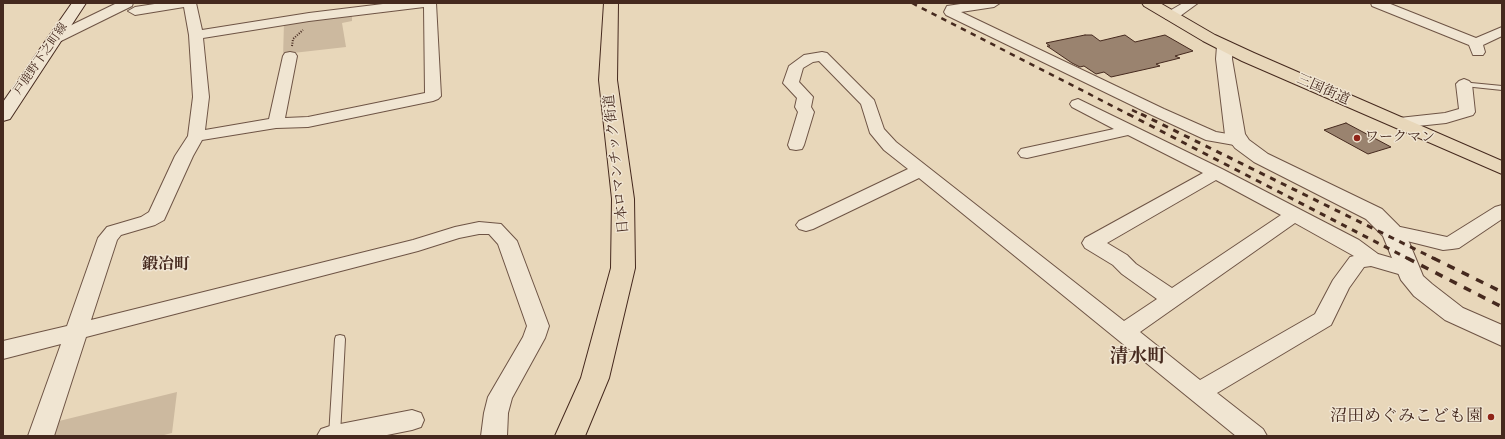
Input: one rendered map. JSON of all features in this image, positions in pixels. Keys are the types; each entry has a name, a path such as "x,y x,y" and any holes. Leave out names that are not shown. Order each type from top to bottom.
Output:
{"highway":[{"name":"日本ロマンチック街道","path":"570,436 595,378 623,268 623,199 608,80 611,3"},
{"name":"三国街道","path":"1149,3 1225,46 1502,168"}],"street":[{"name":"戸鹿野下之町線","path":"3,115 79,3"},
{"path":"56,38 131,7 186,3"},
{"path":"41,436 108,238 114,231 148,221 157,216 184,156 196,136 201,97 196,35 190,3"},
{"path":"309,16 310,3"},
{"path":"196,35 309,16 409,3 423,3"},
{"path":"196,136 276,123 308,122 433,96 430,3"},
{"path":"994,3 952,9 951,12 1158,112 1212,136 1240,141"},
{"path":"1171,16 1192,3"},
{"path":"1377,3 1477,48 1499,35"},
{"path":"1225,46 1224,59 1235,135 1240,141 1261,158 1374,214 1392,231 1413,280 1437,302 1454,314 1502,336"},
{"path":"276,123 290,56"},
{"path":"796,145 806,112 803,106 805,96 791,84 796,66 809,58 822,56 868,103 876,130 890,146 1252,435"},
{"path":"1399,123 1446,118 1467,112 1464,84"},
{"path":"1078,104 1216,173 1352,245 1371,259 1409,270"},
{"path":"1027,152 1130,130"},
{"path":"806,225 920,170"},
{"path":"1173,299 1129,269 1120,260 1092,243 1216,173"},
{"path":"1392,231 1443,244 1452,243 1502,212"},
{"path":"1124,332 1294,215"},
{"path":"3,350 418,245 455,233 479,228 494,228 507,241 536,316 538,326 534,338 500,397 496,413 494,436"},
{"path":"1199,392 1323,319 1340,285 1357,262 1371,259"},
{"path":"332,436 412,420"}],"lane":[{"path":"1464,84 1502,88"},
{"path":"332,436 340,339"}],"path":[{"path":"290,56 293,39 309,26 309,16"}],"shaded area":[{"path":"352,12 352,21 342,23 346,47 293,53 292,56 283,58 284,22"},
{"path":"177,392 172,433 160,436 51,436 55,422"}],"building":[{"path":"1092,35 1100,41 1125,35 1135,42 1165,35 1193,51 1175,56 1180,58 1156,64 1160,66 1111,77 1104,72 1096,74 1084,66 1080,67 1072,63 1047,46 1050,46 1046,43"},
{"name":"ワークマン","path":"1346,123 1391,147 1368,154 1324,130"}],"railway":[{"path":"912,3 1130,115"},
{"path":"1132,110 1143,115"},
{"path":"1128,114 1409,259"},
{"path":"1141,114 1435,259"},
{"path":"1407,258 1502,307"},
{"path":"1433,258 1502,292"}],"place":[{"name":"ワークマン","path":"1357,138"},
{"name":"沼田めぐみこども園","path":"1491,417"}],"district":[{"name":"鍛冶町","path":"166,265"},
{"name":"清水町","path":"1138,357"}]}
